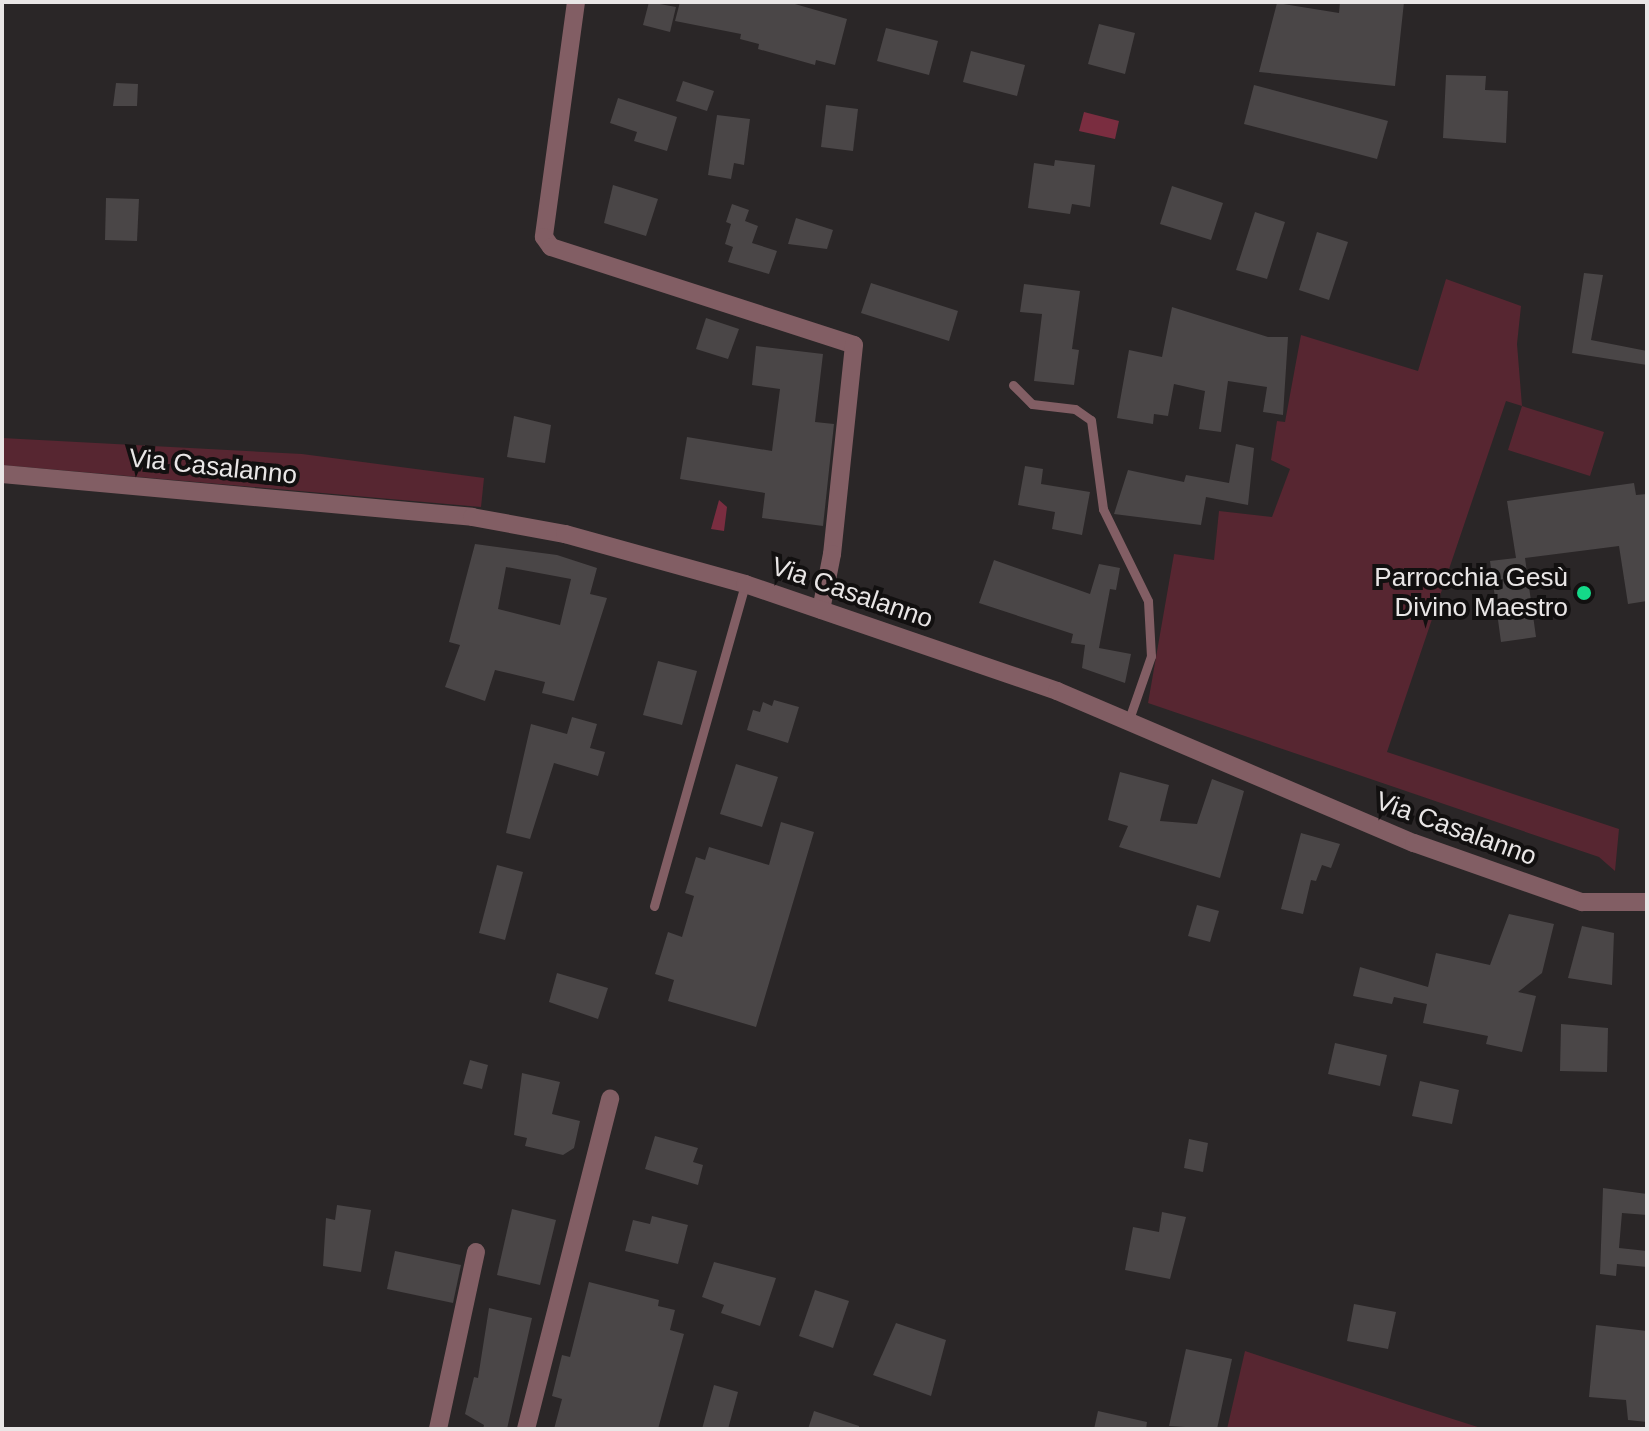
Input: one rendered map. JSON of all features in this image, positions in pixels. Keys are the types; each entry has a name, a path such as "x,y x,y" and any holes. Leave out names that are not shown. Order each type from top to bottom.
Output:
{"street":[{"path":"576,2 544,237 551,247 854,345 832,554 821,610"},
{"name":"Via Casalanno","path":"2,474 472,517 565,534 745,584 1129,719 1347,816 1554,893 1608,906 1647,902"},
{"path":"526,1429 610,1099"},
{"path":"438,1429 476,1252"}],"lane":[{"path":"1013,385 1032,404 1075,409 1091,420 1103,509 1148,601 1151,656 1129,719"},
{"path":"654,906 745,584"}],"shaded area":[{"path":"1084,112 1119,121 1115,139 1079,131"},
{"path":"1446,279 1521,306 1517,344 1522,406 1506,401 1387,752 1619,829 1615,871 1599,857 1148,703 1174,554 1214,560 1219,511 1272,517 1290,469 1271,460 1277,421 1285,422 1301,335 1418,371"},
{"path":"1522,406 1604,432 1590,476 1508,450"},
{"path":"2,438 302,454 484,478 481,507 2,465"},
{"path":"719,500 727,507 724,531 711,529"},
{"path":"1245,1351 1409,1405 1484,1429 1227,1429"}],"building":[{"path":"649,2 676,7 670,32 643,25"},
{"path":"680,2 788,2 847,19 835,65 816,60 815,65 758,49 759,44 740,39 741,34 675,21"},
{"path":"1340,2 1404,2 1395,86 1259,72 1277,3 1339,13"},
{"path":"1099,24 1135,33 1125,74 1088,64"},
{"path":"886,28 938,41 929,75 877,61"},
{"path":"971,51 1025,65 1017,96 963,82"},
{"path":"1446,75 1486,76 1485,90 1508,91 1506,143 1443,138"},
{"path":"683,81 714,91 707,111 676,101"},
{"path":"116,83 138,84 137,106 113,106"},
{"path":"1254,85 1388,121 1377,159 1244,124"},
{"path":"618,98 677,117 667,151 634,141 637,132 610,123"},
{"path":"826,105 858,109 853,151 821,147"},
{"path":"717,115 750,119 744,165 734,163 731,179 708,175"},
{"path":"1055,160 1095,165 1090,207 1072,204 1070,214 1028,208 1034,163 1054,166"},
{"path":"613,185 658,199 646,236 604,223"},
{"path":"1172,186 1223,203 1211,240 1160,224"},
{"path":"106,198 139,199 137,241 105,240"},
{"path":"732,204 749,210 745,221 758,226 752,243 777,251 769,274 728,262 733,247 725,244 731,224 726,222"},
{"path":"1255,212 1285,222 1267,279 1236,270"},
{"path":"796,218 833,230 827,249 788,244"},
{"path":"1317,232 1348,242 1329,300 1299,290"},
{"path":"1584,273 1603,275 1591,340 1647,351 1647,365 1572,353"},
{"path":"871,283 958,311 949,341 861,313"},
{"path":"1024,284 1080,291 1072,349 1079,350 1074,385 1034,381 1042,314 1020,312"},
{"path":"1172,307 1268,337 1288,337 1283,415 1263,412 1267,387 1228,381 1221,432 1199,429 1205,391 1174,384 1168,416 1154,414 1153,424 1117,418 1129,350 1162,357"},
{"path":"706,318 739,329 728,359 696,349"},
{"path":"756,346 823,354 815,422 834,424 823,526 762,518 765,493 680,479 687,437 772,451 780,389 752,385"},
{"path":"514,416 551,425 545,463 507,457"},
{"path":"1236,444 1254,448 1248,505 1206,497 1201,525 1114,514 1128,470 1184,482 1186,475 1229,483"},
{"path":"1025,466 1043,469 1041,484 1090,492 1082,535 1052,529 1055,512 1018,505"},
{"path":"1634,483 1636,495 1647,494 1647,601 1628,604 1619,546 1525,558 1536,637 1501,642 1490,561 1516,558 1507,501"},
{"path":"475,544 557,555 597,568 590,594 607,598 574,701 542,693 545,682 495,670 485,701 445,687 460,645 449,642","holes":["506,567 571,579 560,625 498,609"]},
{"path":"994,560 1090,594 1099,564 1120,568 1116,590 1110,589 1099,648 1131,654 1125,683 1082,668 1085,645 1071,643 1073,634 979,603"},
{"path":"658,661 697,671 682,725 643,715"},
{"path":"774,700 799,707 788,743 747,730 753,710 760,712 763,702 772,706"},
{"path":"572,717 597,724 590,748 605,752 598,776 554,763 530,839 506,833 531,724 567,734"},
{"path":"736,764 778,777 762,827 720,814"},
{"path":"1120,772 1169,785 1160,821 1197,824 1212,779 1244,791 1220,878 1119,847 1128,826 1108,820"},
{"path":"781,822 814,832 756,1027 668,1001 674,980 655,974 668,932 682,937 694,896 685,893 696,857 705,860 709,847 769,865"},
{"path":"1301,833 1340,844 1331,868 1322,865 1316,881 1311,880 1303,914 1281,909"},
{"path":"497,865 523,872 505,940 479,933"},
{"path":"1197,905 1219,911 1210,942 1188,936"},
{"path":"1509,914 1554,924 1542,973 1518,992 1536,996 1522,1052 1486,1044 1488,1036 1423,1023 1427,1004 1394,997 1392,1004 1353,996 1360,967 1428,987 1436,953 1490,965"},
{"path":"1582,926 1614,933 1612,985 1568,978"},
{"path":"557,973 608,988 598,1019 549,1002"},
{"path":"1561,1024 1608,1028 1607,1072 1560,1071"},
{"path":"1335,1043 1387,1055 1380,1086 1328,1074"},
{"path":"470,1060 488,1065 482,1089 463,1084"},
{"path":"522,1073 560,1082 552,1114 580,1121 574,1148 563,1155 525,1146 527,1138 514,1135"},
{"path":"1420,1081 1459,1090 1452,1124 1412,1116"},
{"path":"655,1136 698,1148 693,1162 703,1165 698,1185 645,1169"},
{"path":"1189,1139 1208,1143 1203,1172 1184,1168"},
{"path":"1603,1188 1647,1194 1647,1215 1622,1213 1619,1248 1647,1251 1647,1267 1617,1264 1616,1276 1600,1274"},
{"path":"337,1205 371,1210 361,1272 323,1266 326,1218 335,1220"},
{"path":"512,1209 556,1220 540,1285 497,1275"},
{"path":"1162,1212 1186,1217 1170,1279 1125,1270 1133,1227 1159,1232"},
{"path":"652,1216 688,1225 678,1264 625,1251 633,1220 650,1224"},
{"path":"395,1251 461,1265 453,1303 387,1289"},
{"path":"714,1262 776,1278 760,1326 721,1313 724,1305 702,1297"},
{"path":"589,1282 659,1300 658,1306 675,1310 670,1330 684,1334 658,1429 554,1429 562,1399 552,1396 562,1355 570,1357"},
{"path":"815,1290 849,1301 833,1348 799,1336"},
{"path":"1354,1304 1396,1312 1388,1349 1347,1341"},
{"path":"489,1308 532,1318 507,1429 483,1429 484,1425 465,1414 474,1377 478,1378"},
{"path":"896,1323 946,1340 931,1396 873,1375"},
{"path":"1596,1325 1647,1331 1647,1422 1628,1420 1626,1400 1589,1397"},
{"path":"1186,1349 1232,1359 1217,1429 1169,1426"},
{"path":"714,1385 738,1392 728,1429 702,1429"},
{"path":"814,1411 859,1426 859,1429 808,1429"},
{"path":"1098,1411 1147,1422 1146,1429 1094,1429"}],"place":[{"name":"Parrocchia Gesù Divino Maestro","path":"1584,593"}]}
